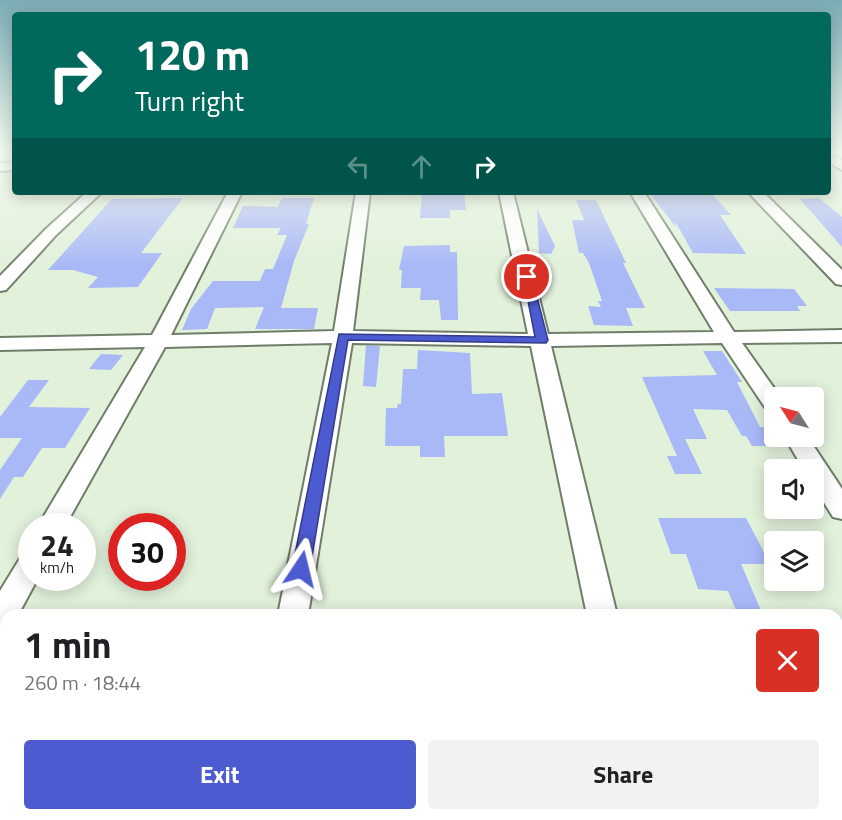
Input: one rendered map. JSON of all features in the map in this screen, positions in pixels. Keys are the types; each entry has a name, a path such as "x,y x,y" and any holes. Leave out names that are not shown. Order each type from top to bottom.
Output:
{"street":[{"path":"0,286 51,232 92,195"},
{"path":"59,513 159,340 233,195"},
{"path":"294,609 343,337 363,195"},
{"path":"507,195 542,340 601,609"},
{"path":"639,195 728,338 764,390"},
{"path":"757,195 842,280"},
{"path":"0,344 343,337 542,340 842,336"},
{"path":"802,447 842,510"},
{"path":"5,609 18,587"}],"building":[{"path":"422,195 464,195 466,210 450,210 450,218 420,218"},
{"path":"651,195 713,195 731,215 720,215 746,254 693,253 676,223 675,226"},
{"path":"183,198 141,253 162,253 138,287 88,288 98,277 73,270 48,270 112,199"},
{"path":"282,198 314,198 306,224 309,224 294,261 281,308 318,308 314,329 255,329 264,307 215,308 207,329 182,330 191,309 213,281 260,281 265,269 273,269 287,235 277,235 281,228 233,228 243,206 278,207"},
{"path":"819,198 842,217 842,247 800,199"},
{"path":"576,200 596,200 626,263 623,263 645,308 626,308 633,326 594,325 588,306 601,307 598,301 602,301 589,263 583,253 579,253 572,220 584,220"},
{"path":"537,209 555,246 551,254 539,253"},
{"path":"450,245 450,252 457,252 458,320 441,320 439,300 420,300 421,288 401,288 402,270 399,270 404,246"},
{"path":"714,288 794,289 807,306 797,306 800,311 730,311"},
{"path":"366,345 380,346 376,387 363,386"},
{"path":"418,350 470,353 472,394 502,393 508,436 444,436 445,457 420,457 420,446 385,446 386,408 397,408 398,404 401,404 403,369 417,369"},
{"path":"703,351 722,351 742,382 737,382 760,427 764,427 764,446 752,446 746,436 742,436 727,410 693,409 707,439 685,439 702,474 675,474 667,456 677,456 642,377 717,375"},
{"path":"101,354 123,355 111,370 89,369"},
{"path":"28,380 49,380 29,407 90,408 65,448 42,448 23,477 14,477 0,499 0,470 22,438 0,438 0,417"},
{"path":"658,518 746,518 764,552 764,564 741,564 760,609 736,609 728,591 698,589 686,554 671,554"}],"route":[{"path":"301,569 343,337 542,340 527,277"}]}
